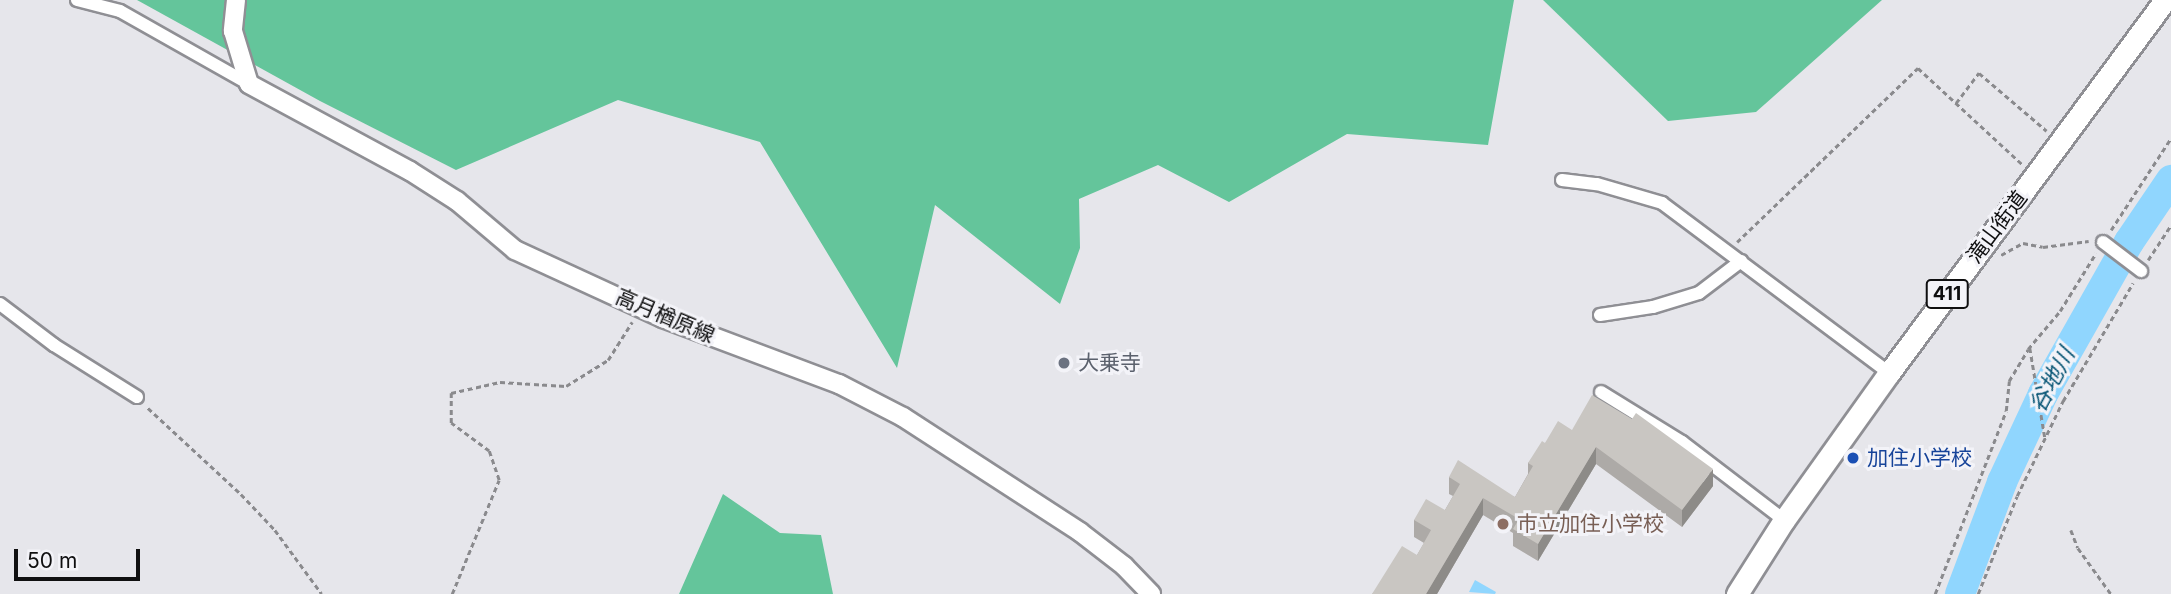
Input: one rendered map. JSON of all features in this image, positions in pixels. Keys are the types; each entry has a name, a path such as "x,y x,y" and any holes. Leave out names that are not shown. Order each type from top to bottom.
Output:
{"highway":[{"name":"滝山街道","path":"1737,594 1784,520 1889,373 2165,0"}],"main road":[{"path":"236,0 233,31 249,84"},
{"name":"高月楢原線","path":"249,84 410,171 457,201 515,250 641,308 839,384 903,418 1080,533 1124,566 1151,594"}],"street":[{"path":"77,0 120,11 249,84"},
{"path":"1562,180 1597,184 1662,203 1889,373"},
{"path":"2105,244 2138,269"},
{"path":"1600,315 1653,307 1699,293 1741,261"},
{"path":"0,304 54,345 137,397"},
{"path":"1601,392 1682,442 1784,520"}],"path":[{"path":"1727,251 1918,68 2035,176"},
{"path":"1956,103 1979,73 2060,142"},
{"path":"1935,594 2007,411 2009,381 2030,346 2060,311 2105,244 2171,138"},
{"path":"1978,594 2017,496 2063,401 2138,269 2171,225"},
{"path":"1999,256 2023,243 2043,247 2082,241 2105,244"},
{"path":"452,594 499,480 489,452 451,423 452,393 500,382 566,386 608,359 641,308"},
{"path":"2030,346 2045,438"},
{"path":"137,397 258,512 322,594"},
{"path":"2071,530 2078,548 2111,594"}],"green space":[{"path":"137,0 1514,0 1488,145 1347,134 1229,202 1158,165 1079,199 1080,248 1060,304 935,205 897,368 760,142 618,100 456,170 320,101"},
{"path":"1543,0 1882,0 1756,112 1668,121"},
{"path":"723,494 780,533 821,535 833,594 679,594"}],"water":[{"path":"1475,580 1496,592 1495,594 1469,592"}],"building":[{"path":"1592,395 1632,419 1636,413 1713,469 1682,510 1596,447 1538,544 1513,529 1519,519 1483,498 1426,594 1372,594 1402,546 1417,555 1431,530 1414,520 1426,499 1445,510 1460,484 1449,477 1458,460 1515,497 1533,466 1528,463 1542,441 1545,443 1558,421 1572,430"}],"waterway":[{"name":"谷地川","path":"1960,594 2002,482 2043,394 2129,242 2171,180"}],"place":[{"name":"大乗寺","path":"1064,363"},
{"name":"加住小学校","path":"1853,458"},
{"name":"市立加住小学校","path":"1503,524"}]}
